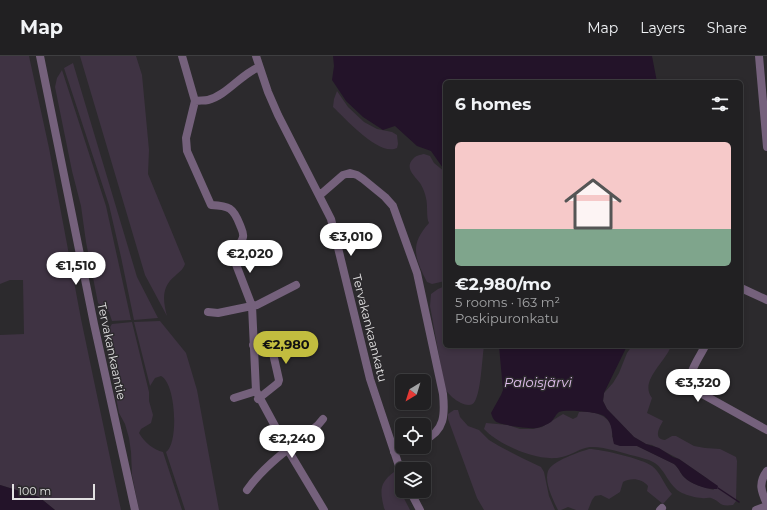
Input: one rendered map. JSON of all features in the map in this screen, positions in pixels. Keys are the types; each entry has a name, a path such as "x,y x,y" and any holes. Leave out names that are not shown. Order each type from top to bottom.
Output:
{"street":[{"name":"Tervakankaantie","path":"40,56 94,324 135,510"},
{"path":"182,56 195,101 186,138 187,151 211,205 226,206 231,209 236,214 243,237 232,254 252,306 257,395 324,510"},
{"name":"Tervakankaankatu","path":"256,56 278,115 331,219 370,379 397,462"},
{"path":"759,56 767,147"},
{"path":"195,101 207,100 214,97 248,72 259,67"},
{"path":"320,195 343,175 350,173 354,174 385,196 396,211 417,273 443,394 444,407 440,426 436,434 431,436"},
{"path":"208,312 218,313 257,305 296,285"},
{"path":"743,289 767,300"},
{"path":"234,398 257,395 276,386 279,380 270,346 253,345"},
{"path":"704,348 690,375 692,387 767,430"},
{"path":"247,490 253,482 318,425 323,418"},
{"path":"756,510 767,505 760,488 767,471"},
{"path":"414,498 420,510"}],"shaded area":[{"path":"0,56 29,56 49,148 81,319 121,510 55,510 39,497 0,485 0,335 24,334 23,280 10,280 0,284"},
{"path":"80,56 136,56 142,75 149,150 148,174 185,264 182,269 170,280 165,290 164,300 167,316 145,275"},
{"path":"73,63 137,277 158,318 134,320 109,205 64,68"},
{"path":"62,70 106,206 131,320 112,321 109,312 98,303 86,242 81,206 72,171 55,87 57,78"},
{"path":"337,91 348,107 364,122 377,129 392,132 397,135 397,148 390,149 381,147 372,142 354,127 333,107"},
{"path":"424,154 430,156 434,163 443,170 443,281 432,284 427,282 419,266 416,252 416,245 419,238 429,223 425,194 420,183 410,169 411,162 418,155"},
{"path":"443,287 443,348 484,348 479,390 474,403 471,405 454,399 445,389 430,306 431,294"},
{"path":"160,321 186,353 197,390 219,510 185,510 166,452 173,437 173,401 166,381 161,376 155,378 150,386 134,322"},
{"path":"132,322 153,415 151,423 141,429 139,433 150,445 163,452 182,510 139,510 132,475 129,438 125,424 119,413 110,366 109,349 105,338 106,333 112,324"},
{"path":"631,348 670,348 651,379 649,392 652,398 647,413 663,421 658,433 659,438 661,439 665,440 672,436 676,436 694,446 720,449 736,457 736,501 733,505 720,504 711,498 697,498 682,493 673,486 661,468 647,459 595,447 579,450 562,457 553,458 531,455 499,441 484,429 486,423 508,425 520,429 533,429 542,427 563,414 573,419 577,417 579,412 591,412 603,416 608,420 611,424 612,437 629,446 637,446 674,464 687,480 714,490 708,479 679,459 634,437 607,409 603,401 604,393 619,373"},
{"path":"454,410 458,410 460,417 468,426 479,430 489,440 541,467 544,472 549,496 555,510 484,510 477,498 448,419 448,414"},
{"path":"589,449 622,455 647,463 658,472 672,494 663,504 647,491 648,486 646,484 640,480 633,479 623,482 620,492 609,499 601,495 595,496 588,510 576,510 568,507 558,510 548,486 547,475 550,467 560,460"},
{"path":"394,472 395,498 404,498 410,510 385,510 381,492 383,484"}],"water":[{"path":"333,56 652,56 657,80 443,80 443,168 431,151 417,146 395,126 383,130 363,117 346,101 332,80 334,66"},
{"name":"Paloisjärvi","path":"499,348 626,348 604,393 603,401 607,409 634,437 679,459 718,486 717,489 704,487 691,482 684,477 674,464 637,446 620,446 614,444 612,429 609,422 604,416 596,413 562,411 558,413 551,422 537,428 502,424 495,421 491,413 503,390"},
{"path":"0,485 39,497 55,510 0,510"}],"waterway":[{"path":"718,488 739,502"}]}
